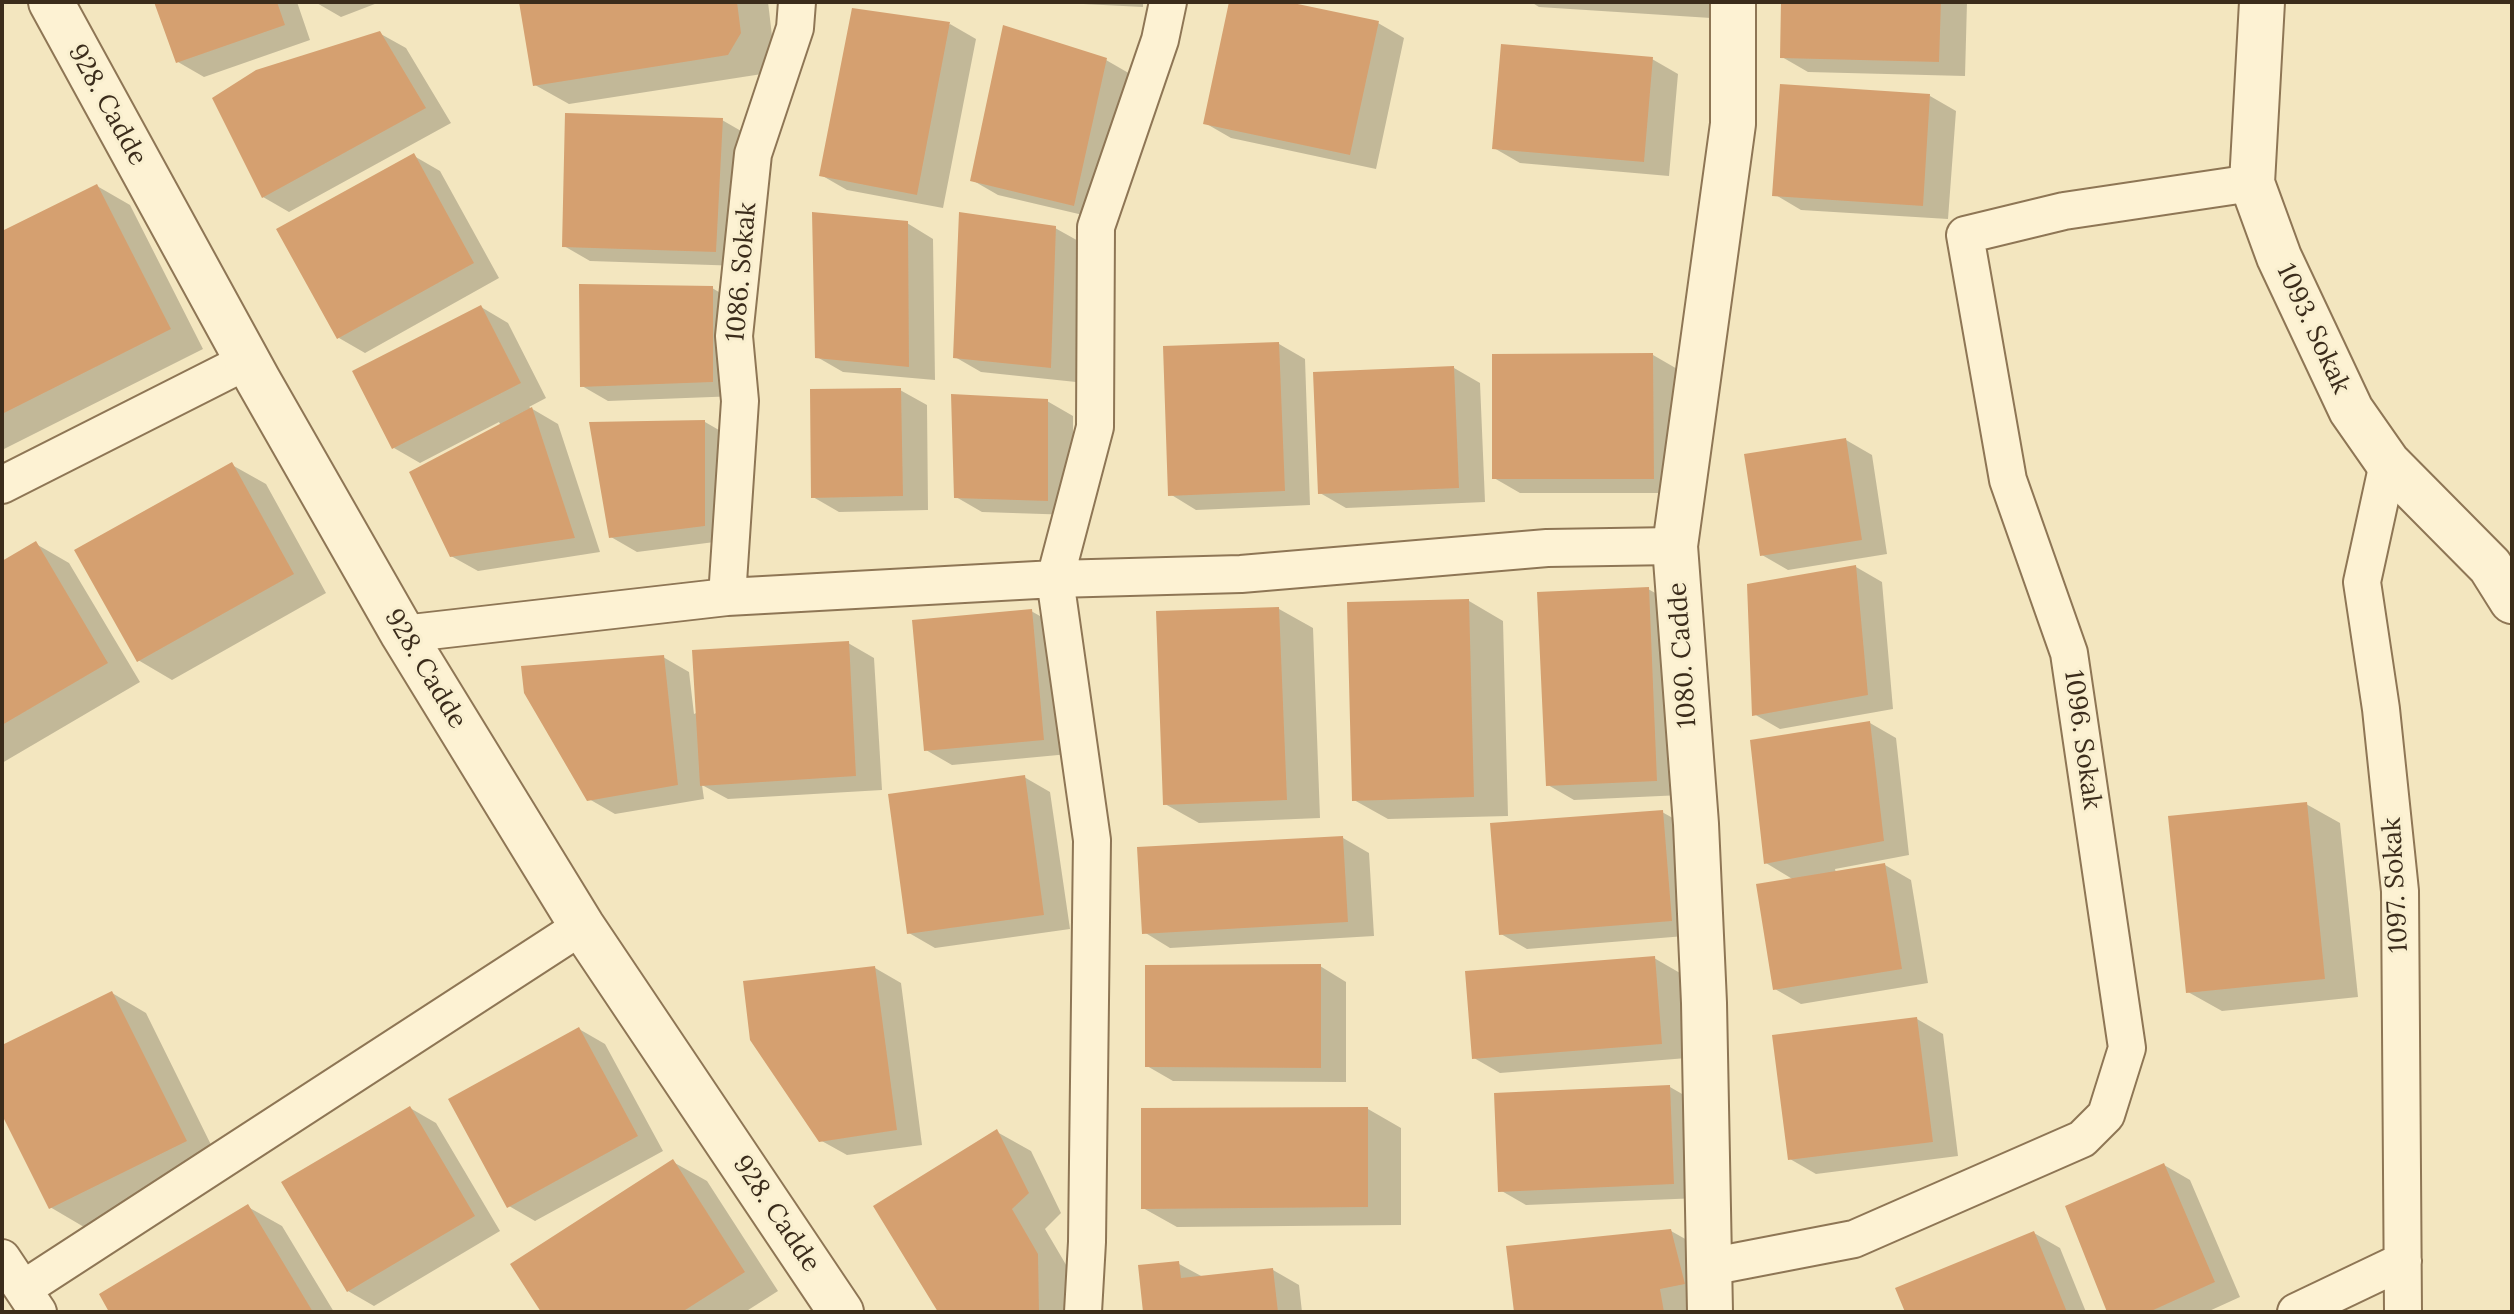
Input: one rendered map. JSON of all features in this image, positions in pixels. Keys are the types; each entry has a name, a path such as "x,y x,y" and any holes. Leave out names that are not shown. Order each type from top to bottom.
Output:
{"street":[{"name":"928. Cadde","path":"51,2 247,361 403,634 582,926 841,1312"},
{"name":"1086. Sokak","path":"727,597 740,401 734,336 753,154 795,28 797,2"},
{"path":"1083,1312 1092,840 1055,579 1095,427 1096,227 1160,40 1168,2"},
{"name":"1080. Cadde","path":"1710,1312 1699,899 1675,546 1733,124 1733,2"},
{"name":"1093. Sokak","path":"2262,2 2252,183 2279,257 2351,410 2388,463 2490,566 2512,601"},
{"name":"1096. Sokak","path":"1709,1267 1854,1239 2082,1139 2106,1115 2127,1048 2069,653 2008,480 1965,235 2064,211 2252,183"},
{"path":"2,485 247,361"},
{"name":"1097. Sokak","path":"2388,463 2362,582 2381,709 2400,891 2403,1312"},
{"path":"403,634 727,597 1055,579 1241,574 1547,548 1675,546"},
{"path":"2,1258 30,1300 582,926"},
{"path":"2296,1312 2403,1261"}],"building":[{"path":"154,2 277,2 285,25 176,63"},
{"path":"519,2 737,2 741,33 728,55 533,86"},
{"path":"1229,2 1288,2 1379,21 1350,155 1203,124"},
{"path":"1781,2 1941,2 1939,62 1780,58"},
{"path":"852,8 950,22 917,195 819,176"},
{"path":"1003,25 1107,58 1074,206 970,181"},
{"path":"380,31 426,108 262,198 212,98 256,70"},
{"path":"1501,44 1653,57 1644,162 1492,149"},
{"path":"1780,84 1930,94 1923,206 1772,196"},
{"path":"565,113 723,118 716,252 562,247"},
{"path":"414,153 474,263 337,339 276,229"},
{"path":"97,184 171,329 2,414 2,231"},
{"path":"812,212 908,221 909,367 815,358"},
{"path":"959,212 1056,226 1051,368 953,358"},
{"path":"579,284 713,286 713,382 580,387"},
{"path":"481,305 521,383 392,449 352,371"},
{"path":"1279,342 1285,491 1168,496 1163,346"},
{"path":"1653,353 1654,479 1492,479 1492,354"},
{"path":"1454,366 1459,488 1318,494 1313,372"},
{"path":"901,388 903,496 811,498 810,389"},
{"path":"951,394 1048,399 1048,501 954,498"},
{"path":"532,407 575,538 450,557 409,472"},
{"path":"705,420 705,526 609,538 589,422"},
{"path":"1846,438 1862,540 1760,556 1744,454"},
{"path":"232,462 294,574 137,662 74,550"},
{"path":"36,541 108,663 2,725 2,561"},
{"path":"1856,565 1868,695 1752,716 1747,584"},
{"path":"1649,587 1657,781 1546,786 1537,592"},
{"path":"1469,599 1474,797 1352,801 1347,602"},
{"path":"1279,607 1287,800 1163,805 1156,611"},
{"path":"1032,609 1044,740 924,751 912,620"},
{"path":"849,641 856,776 700,786 692,650"},
{"path":"664,655 678,785 587,801 524,693 521,666"},
{"path":"1870,721 1884,841 1764,864 1750,740"},
{"path":"1025,775 1044,915 907,934 888,794"},
{"path":"2307,802 2325,979 2186,993 2168,816"},
{"path":"1663,810 1672,921 1499,935 1490,823"},
{"path":"1343,836 1348,922 1142,934 1137,847"},
{"path":"1885,863 1902,969 1773,990 1756,884"},
{"path":"1655,956 1662,1044 1472,1059 1465,971"},
{"path":"1321,964 1321,1068 1145,1067 1145,965"},
{"path":"875,966 897,1130 819,1142 750,1040 743,981"},
{"path":"112,991 187,1141 49,1209 2,1115 2,1045"},
{"path":"1917,1017 1933,1142 1788,1160 1772,1035"},
{"path":"579,1027 638,1136 507,1208 448,1099"},
{"path":"1670,1085 1674,1184 1498,1192 1494,1093"},
{"path":"410,1106 475,1216 347,1292 281,1182"},
{"path":"1368,1107 1368,1207 1141,1209 1141,1108"},
{"path":"997,1129 1029,1193 1012,1209 1038,1254 1039,1312 938,1312 873,1206"},
{"path":"673,1159 745,1272 682,1312 541,1312 510,1264"},
{"path":"2164,1163 2215,1282 2149,1312 2107,1312 2065,1206"},
{"path":"248,1204 313,1312 109,1312 99,1294"},
{"path":"1671,1229 1685,1284 1660,1289 1664,1312 1514,1312 1506,1246"},
{"path":"2034,1231 2067,1312 1905,1312 1895,1288"},
{"path":"1179,1261 1181,1278 1273,1268 1278,1312 1143,1312 1138,1265"}]}
